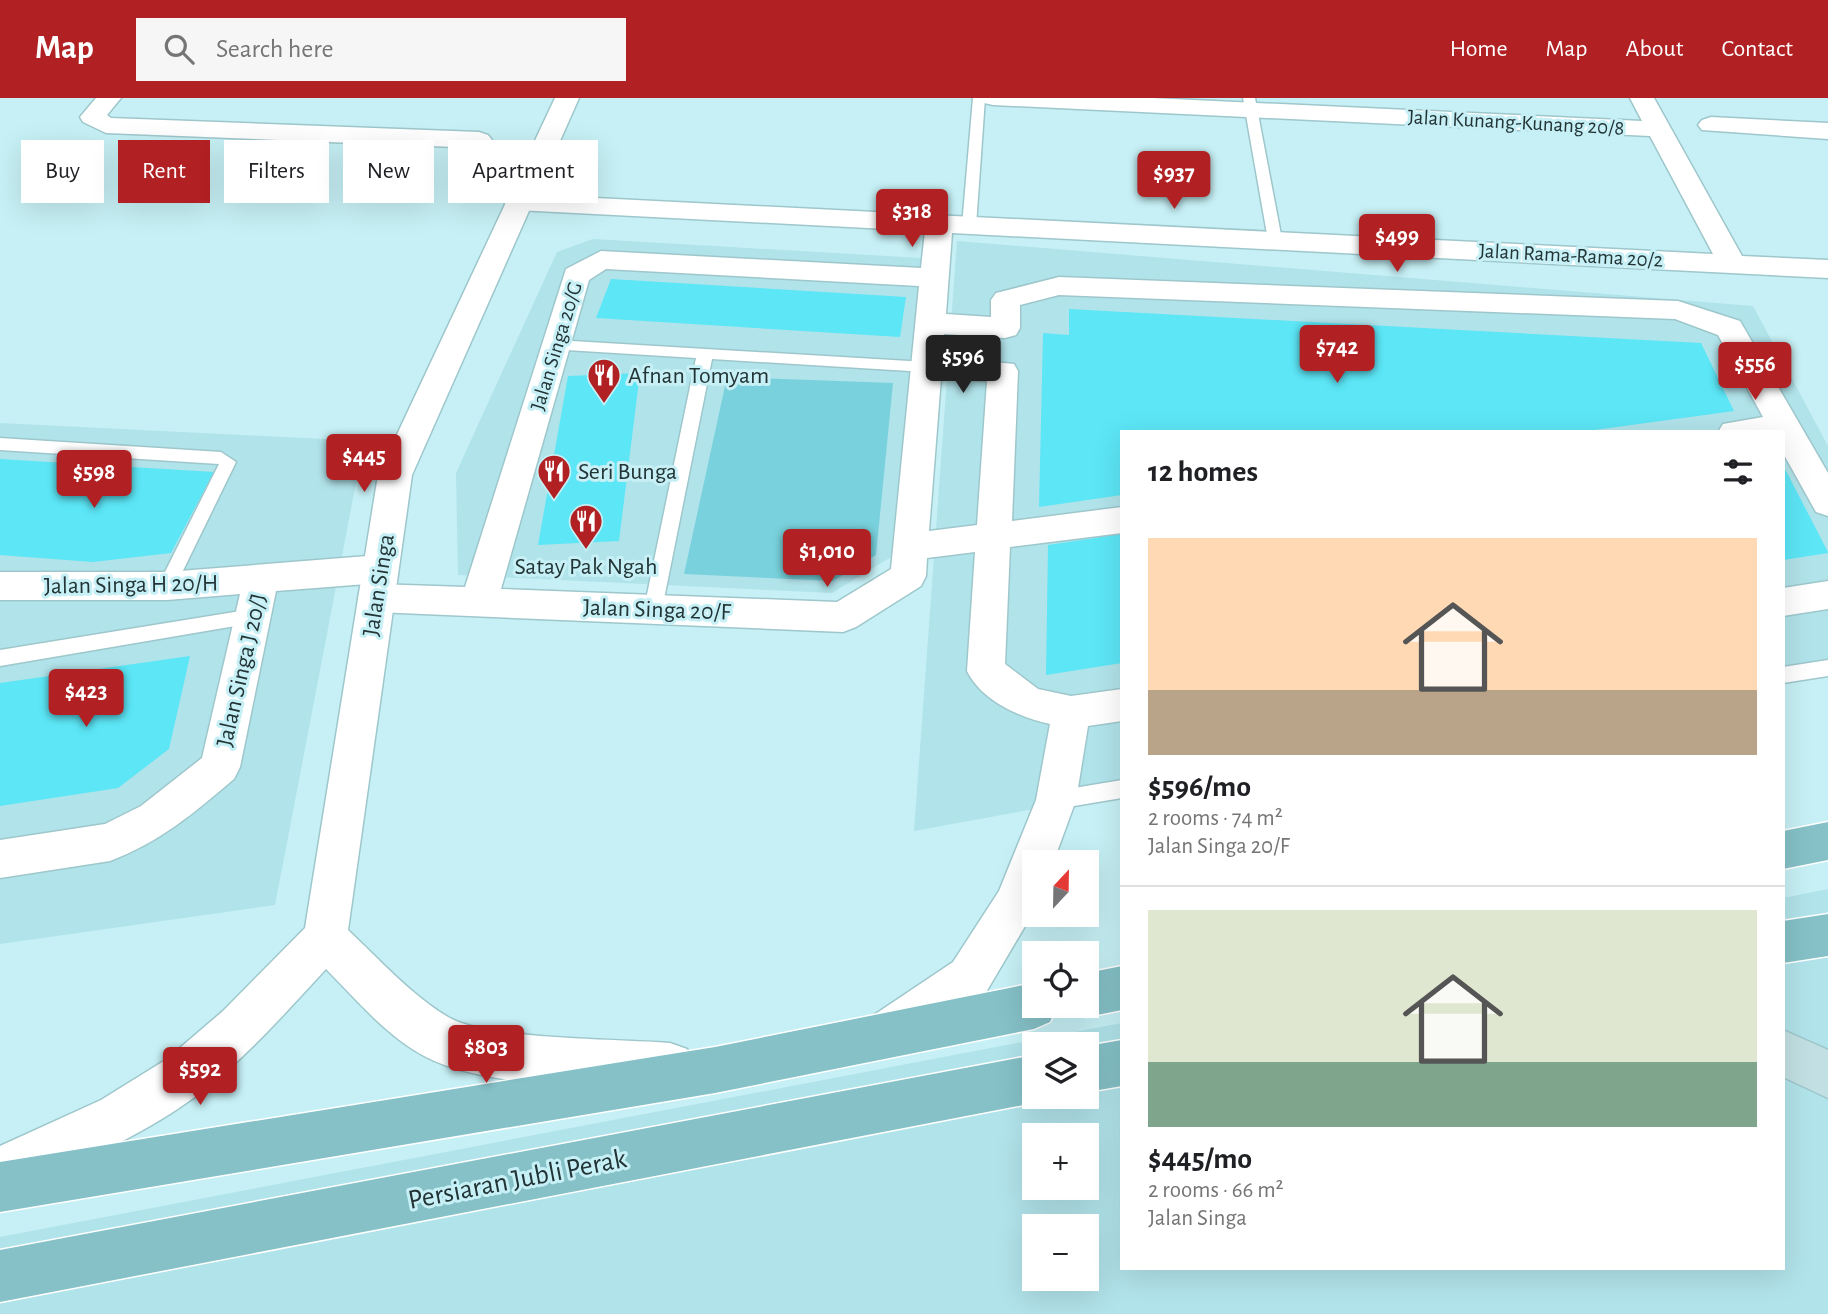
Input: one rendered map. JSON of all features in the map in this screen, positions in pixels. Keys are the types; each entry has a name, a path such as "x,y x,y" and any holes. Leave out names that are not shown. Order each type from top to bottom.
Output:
{"main road":[{"path":"1785,850 1828,841"},
{"path":"1785,942 1828,935"},
{"path":"1099,993 1120,988"},
{"path":"0,1187 715,1069 1022,1008"},
{"path":"1785,1054 1828,1074"},
{"path":"1099,1067 1120,1063"},
{"name":"Persiaran Jubli Perak","path":"0,1276 1022,1081"}],"street":[{"path":"109,98 92,117 106,125 479,140"},
{"name":"Jalan Singa","path":"547,140 567,98"},
{"name":"Jalan Kunang-Kunang 20/8","path":"993,98 1250,104 1661,129"},
{"path":"1642,98 1731,263"},
{"path":"1711,125 1828,131"},
{"name":"Jalan Singa","path":"325,938 395,475 517,203"},
{"name":"Jalan Rama-Rama 20/2","path":"536,203 1828,269"},
{"name":"Jalan Singa 20/F","path":"378,583 479,602 843,617 908,576 939,224"},
{"name":"Jalan Singa 20/G","path":"479,602 576,275 601,260 933,278"},
{"path":"930,323 1005,328 1006,300 1059,286 1678,310 1729,328 1828,503"},
{"path":"926,367 1003,371 986,671 1028,703 1071,712 1120,705"},
{"path":"1748,430 1784,425"},
{"path":"911,547 1120,520"},
{"name":"Jalan Singa H 20/H","path":"0,586 167,586 257,597 378,583"},
{"path":"1785,602 1828,595"},
{"name":"Jalan Singa J 20/J","path":"0,859 110,842 156,819 220,767 257,597"},
{"path":"880,1038 969,978 1016,903 1056,800 1071,712"},
{"path":"0,1171 133,1109 182,1078 220,1046 325,938 404,1014 442,1040 502,1055 715,1069"}],"lane":[{"path":"969,226 979,98"},
{"path":"1250,104 1275,240"},
{"path":"555,345 926,367"},
{"path":"653,609 705,354"},
{"path":"0,444 221,458 228,462 167,586"},
{"path":"0,658 257,597"},
{"path":"1785,676 1828,668"},
{"path":"1056,800 1120,789"}],"shaded area":[{"path":"593,239 921,258 891,557 832,593 458,575 456,473 557,252"},
{"path":"957,241 1753,306 1828,446 1828,666 1785,674 1785,430 1120,430 1120,793 914,831"},
{"path":"727,377 893,383 876,555 833,581 684,574"},
{"path":"0,423 364,441 275,905 0,944"},
{"path":"1828,889 1828,1314 0,1314 0,1237 1022,1042 1022,1109 1099,1109 1099,1032 1075,1032 1120,1023 1120,1270 1785,1270 1785,898"}],"building":[{"path":"611,279 906,297 900,337 596,318"},
{"path":"1069,309 1701,343 1734,411 1595,430 1120,430 1120,495 1039,507 1043,333 1069,335"},
{"path":"640,373 619,541 538,545 568,376"},
{"path":"0,459 214,472 171,553 93,562 0,555"},
{"path":"1785,469 1828,552 1785,560"},
{"path":"1120,534 1120,663 1046,675 1048,545"},
{"path":"190,656 169,749 118,788 0,806 0,683"}],"place":[{"name":"Afnan Tomyam","path":"604,405"},
{"name":"Seri Bunga","path":"554,501"},
{"name":"Satay Pak Ngah","path":"586,551"}]}
